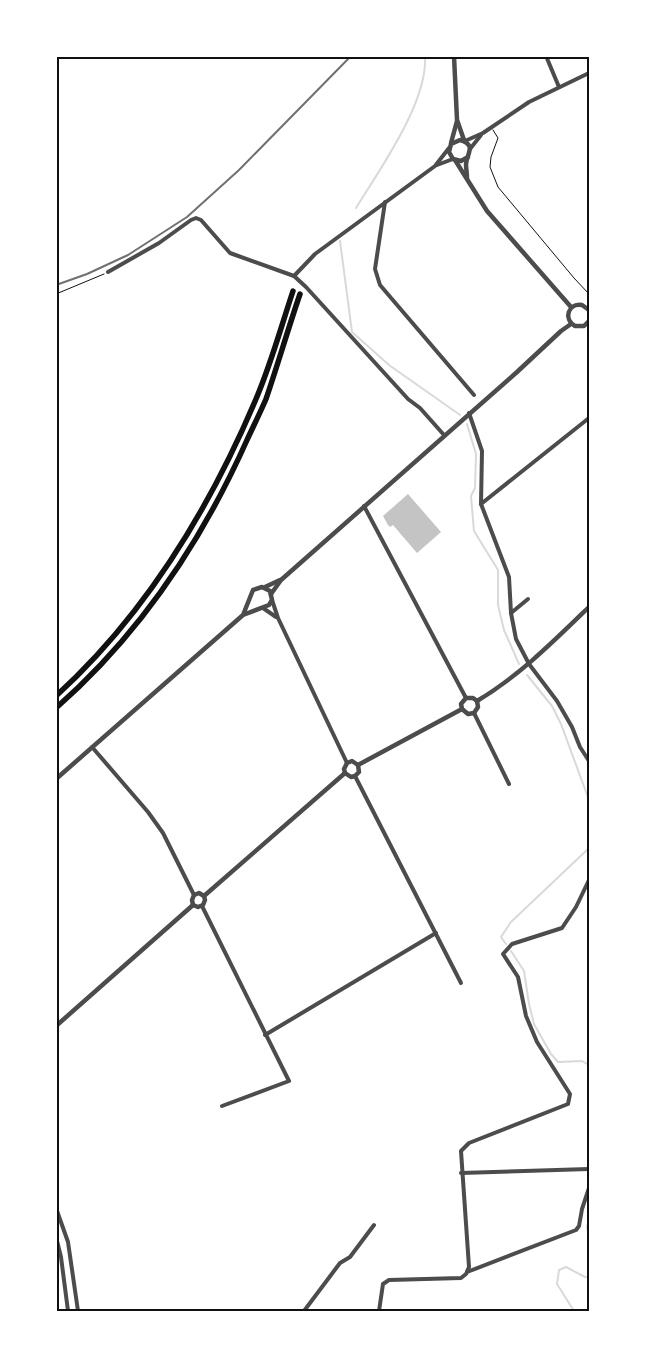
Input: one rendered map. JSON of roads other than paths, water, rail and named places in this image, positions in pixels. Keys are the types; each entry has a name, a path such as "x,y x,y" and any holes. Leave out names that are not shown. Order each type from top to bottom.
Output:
{"highway":[{"path":"56,696 102,649 137,608 189,534 222,475 257,397 293,291"},
{"path":"56,708 111,653 139,620 163,589 195,540 230,479 265,399 300,294"}],"street":[{"path":"454,56 458,120 464,141 470,149"},
{"path":"546,56 560,87"},
{"path":"294,276 315,254 435,166 457,140 464,141 483,133 530,102 589,73"},
{"path":"458,120 450,146 450,155 487,211 571,307"},
{"path":"469,184 466,170 470,149 483,133"},
{"path":"435,166 454,160 461,161 468,157"},
{"path":"386,202 375,269 380,285 474,395"},
{"path":"108,272 159,243 192,220 196,218 201,220 230,253 294,276 403,394 420,408 444,435"},
{"path":"571,307 580,304 589,309"},
{"path":"571,307 568,316 571,324"},
{"path":"56,779 242,615 256,588 265,588 281,580 518,372 561,330 571,324 580,327 588,323"},
{"path":"469,414 482,451 481,504 509,578 511,613 516,639 529,664 557,701 589,761"},
{"path":"481,504 589,418"},
{"path":"364,506 466,698"},
{"path":"281,580 272,594 278,618 347,763"},
{"path":"265,588 272,594"},
{"path":"251,599 254,605 272,613 278,618"},
{"path":"511,613 528,599"},
{"path":"242,615 269,605 272,600"},
{"path":"477,701 541,654 589,607"},
{"path":"466,698 473,698 477,701 478,709 474,713 466,713 462,709 462,701 466,698"},
{"path":"358,765 462,709"},
{"path":"474,713 509,784"},
{"path":"92,747 164,833 194,895 193,905"},
{"path":"347,763 354,762 358,765"},
{"path":"345,774 344,766 347,763"},
{"path":"345,774 351,777 355,776 359,772 358,765"},
{"path":"204,896 345,774"},
{"path":"355,776 461,984"},
{"path":"467,1272 469,1267 460,1151 469,1143 568,1104 570,1094 535,1037 526,1016 518,977 503,954 512,944 562,928 576,907 589,880"},
{"path":"194,895 201,894 204,896"},
{"path":"202,906 205,902 204,896"},
{"path":"193,905 202,906"},
{"path":"56,1026 193,905"},
{"path":"202,906 289,1081 222,1106"},
{"path":"266,1034 436,933"},
{"path":"461,1173 589,1169"},
{"path":"379,1311 383,1284 389,1280 461,1278 467,1272 576,1230 579,1226 589,1188"},
{"path":"56,1208 71,1256 78,1311"},
{"path":"304,1311 340,1263 350,1257 374,1226"},
{"path":"66,1237 57,1238 68,1311"}],"waterway":[{"path":"356,208 401,135 411,114 424,74 425,56"},
{"path":"340,241 352,332 389,365 460,415"},
{"path":"467,424 476,454 475,488 471,496 474,531 498,570 498,605 504,630 519,664"},
{"path":"527,675 552,706 561,724 589,800"},
{"path":"506,944 501,937 511,922 588,849 589,845"},
{"path":"511,951 524,971 534,1024 551,1054 558,1062 582,1061 589,1065"},
{"path":"589,1219 587,1227 589,1236"},
{"path":"574,1311 557,1284 559,1270 566,1267 585,1277 589,1277"}],"railway":[{"path":"56,285 87,274 128,255 187,217 239,170 351,56"}]}
